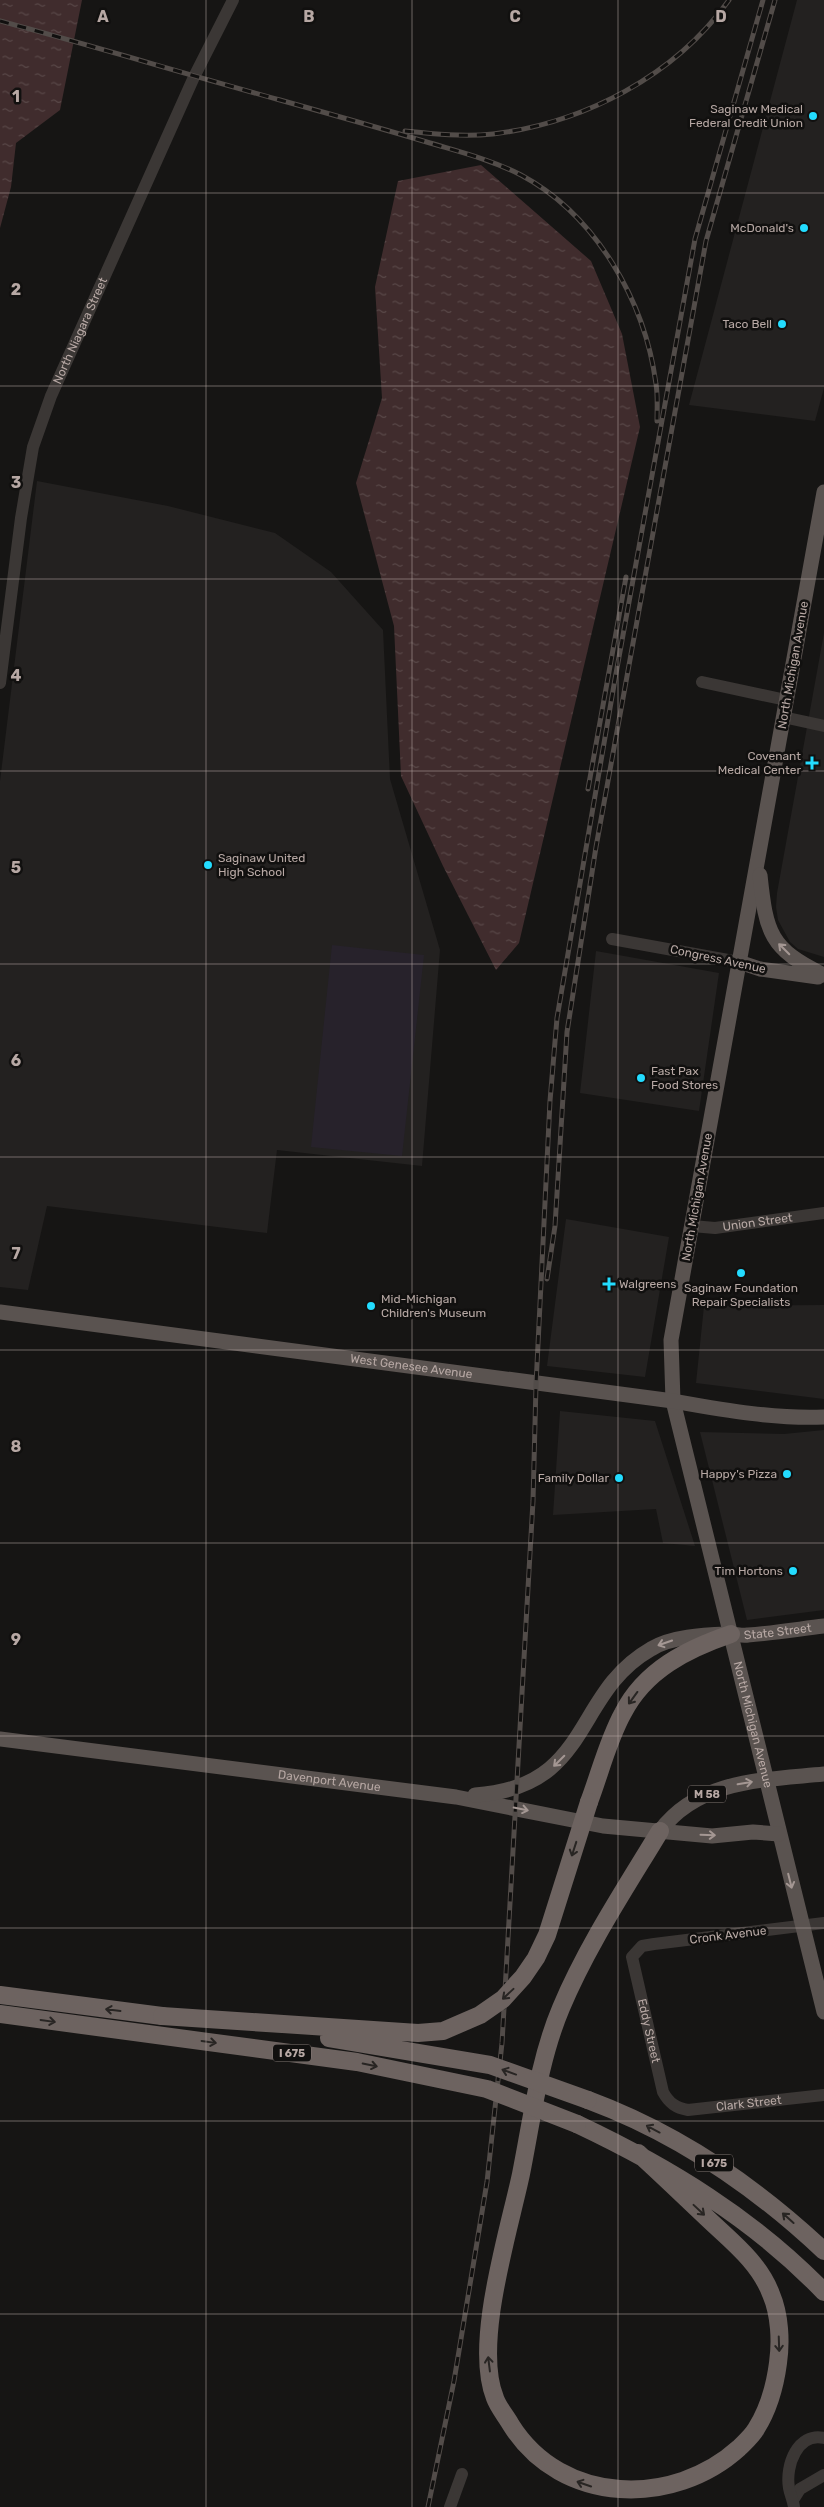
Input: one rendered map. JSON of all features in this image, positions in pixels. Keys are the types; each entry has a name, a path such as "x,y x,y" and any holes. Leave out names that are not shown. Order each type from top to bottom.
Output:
{"highway":[{"path":"162,2016 418,2033 443,2031 480,2016 513,1989 536,1958 547,1934 590,1802 622,1714 633,1697 652,1675 674,1658 700,1644 730,1634"},
{"path":"638,2153 752,2260 771,2294 777,2317 780,2347 775,2382 765,2412 755,2430 743,2444 730,2457 702,2478 675,2489 642,2495 606,2492 572,2480 545,2465 519,2437 494,2398 488,2360 491,2312 544,2057 583,1959 660,1831"},
{"name":"I 675","path":"0,1995 357,2041 490,2065 588,2100 649,2126 723,2168 784,2214 824,2251"},
{"name":"I 675","path":"0,2014 356,2062 487,2089 577,2124 638,2153 716,2200 773,2244 821,2289"}],"main road":[{"name":"North Michigan Avenue","path":"823,501 671,1340 673,1401 801,1926 824,2012"},
{"path":"758,858 764,916 780,948 802,964 824,976"},
{"name":"Congress Avenue","path":"740,962 760,969 824,976"},
{"name":"West Genesee Avenue","path":"0,1312 673,1401 759,1415 824,1418"},
{"name":"State Street","path":"456,1797 495,1794 539,1778 560,1762 603,1696 630,1663 653,1648 676,1640 730,1634 746,1635 824,1626"},
{"name":"Davenport Avenue","path":"0,1739 456,1797 603,1826 712,1836 753,1832 779,1834"},
{"name":"M 58","path":"660,1831 672,1815 702,1796 722,1788 766,1780 824,1774"}],"street":[{"name":"North Niagara Street","path":"0,683 21,518 33,447 63,370 194,77 233,0"},
{"path":"702,682 786,700"},
{"path":"783,717 824,726"},
{"name":"Congress Avenue","path":"612,939 740,962"},
{"name":"Union Street","path":"692,1226 715,1228 824,1213"},
{"name":"Cronk Avenue","path":"635,1952 642,1946 654,1944 824,1923"},
{"name":"Eddy Street","path":"635,1952 633,1964 663,2092 675,2106"},
{"name":"Clark Street","path":"675,2106 688,2110 824,2095"},
{"path":"793,2504 788,2487 790,2468 796,2449 804,2440 815,2436 824,2438"},
{"path":"450,2507 462,2474"},
{"path":"793,2504 800,2489 824,2475"}],"shaded area":[{"path":"797,0 824,0 824,388 815,421 689,405"},
{"name":"Saginaw United High School","path":"37,481 168,506 275,533 331,572 383,630 390,779 440,950 422,1166 277,1150 267,1233 47,1206 28,1290 0,1287 0,781"},
{"name":"Covenant Medical Center","path":"824,633 824,957 798,949 790,942 778,920 776,907"},
{"path":"332,945 424,955 402,1156 311,1147"},
{"path":"596,951 719,973 699,1111 580,1093"},
{"path":"566,1219 669,1237 645,1377 547,1366"},
{"path":"824,1305 824,1399 696,1383 704,1306"},
{"path":"560,1411 655,1421 695,1546 663,1543 656,1509 553,1515"},
{"path":"824,1430 824,1610 747,1620 700,1432 784,1434"}],"water":[{"path":"0,0 82,0 60,110 16,143 11,187 0,228"},
{"path":"481,165 591,261 622,334 640,427 519,943 496,970 443,866 401,776 394,626 356,483 382,398 375,287 398,181"}],"railway":[{"path":"405,131 460,135 493,134 561,119 593,107 655,73 707,27 729,0"},
{"path":"428,2507 454,2381 487,2182 502,2043 533,1501 536,1385 550,1101 557,1018 615,679 695,239 763,0"},
{"path":"547,1279 555,1226 567,1032 596,847 706,241 775,0"},
{"path":"0,21 355,121 487,161 521,175 548,192 572,213 594,237 612,263 628,292 641,322 650,353 657,389 657,421"},
{"path":"588,789 626,577"}],"place":[{"name":"Saginaw Medical Federal Credit Union","path":"813,116"},
{"name":"McDonald's","path":"804,228"},
{"name":"Taco Bell","path":"782,324"},
{"name":"Covenant Medical Center","path":"812,763"},
{"name":"Saginaw United High School","path":"208,865"},
{"name":"Fast Pax Food Stores","path":"641,1078"},
{"name":"Saginaw Foundation Repair Specialists","path":"741,1273"},
{"name":"Walgreens","path":"609,1284"},
{"name":"Mid-Michigan Children's Museum","path":"371,1306"},
{"name":"Happy's Pizza","path":"787,1474"},
{"name":"Family Dollar","path":"619,1478"},
{"name":"Tim Hortons","path":"793,1571"}]}
